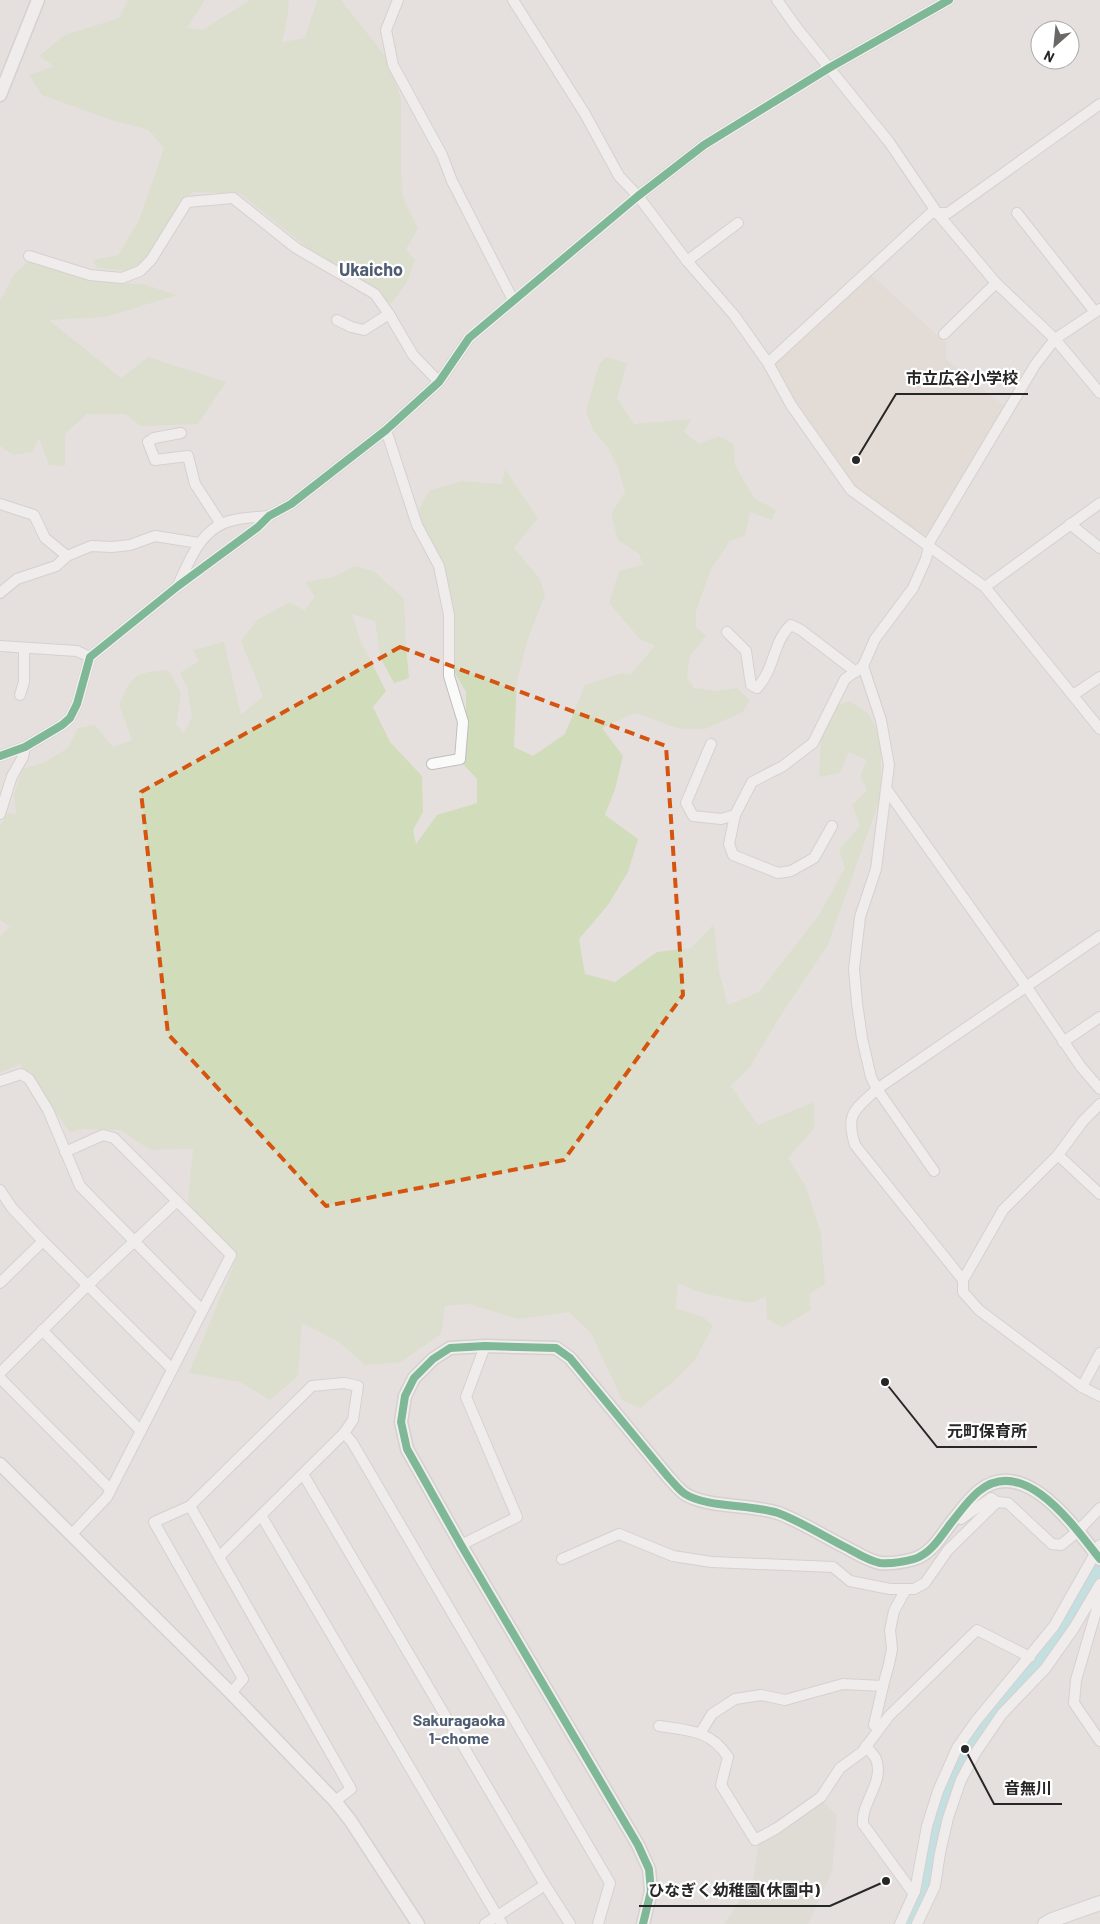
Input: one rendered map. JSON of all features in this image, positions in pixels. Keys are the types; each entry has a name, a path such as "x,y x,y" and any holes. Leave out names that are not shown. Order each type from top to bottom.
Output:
{"main road":[{"path":"1045,1924 1099,1905"}],"street":[{"path":"0,95 38,0"},
{"path":"398,0 386,30 393,65 442,155 452,181 513,300"},
{"path":"513,0 585,114 619,176 638,196 687,261 734,315 768,363 791,405 851,490 984,587 1100,729"},
{"path":"777,0 797,28 889,142 938,214 996,284 1055,339 1100,393"},
{"path":"0,756 25,747 62,725 70,718 77,704 90,657 178,586 258,526 268,516 291,504 386,430 439,382 469,338 638,196 704,145 829,68 949,0"},
{"path":"768,363 930,213 948,213 1100,104"},
{"path":"28,256 90,275 122,278 140,271 151,260 188,202 233,198 296,248 376,294 413,355 439,382"},
{"path":"832,826 814,858 791,871 778,873 733,855 729,844 735,815 752,782 783,766 813,743 844,679 859,669 875,639 914,588 926,559 928,546 1035,366 1055,339 1098,310 1017,214"},
{"path":"687,261 738,223"},
{"path":"944,334 996,284"},
{"path":"337,320 351,327 364,330 389,314"},
{"path":"386,430 417,525 440,566 449,615 449,676 463,722 460,759 432,764"},
{"path":"181,434 154,438 148,442 155,460 188,456 195,484 221,524"},
{"path":"984,587 1100,503"},
{"path":"0,504 34,515 45,538 67,556"},
{"path":"178,586 199,543 221,524 233,520 268,516"},
{"path":"1070,524 1100,548"},
{"path":"2,589 17,579 56,566 67,556 91,546 112,548 130,545 155,536 199,543"},
{"path":"727,632 746,651 751,685 757,688 766,678 783,632 791,626 800,630 859,669 881,720 889,765 887,790 876,869 860,917 854,969 857,1003 862,1038 871,1078 934,1171"},
{"path":"0,646 77,651 90,657"},
{"path":"20,695 24,682 24,648"},
{"path":"1073,695 1100,677"},
{"path":"711,744 686,804 693,816 722,819 735,815"},
{"path":"0,814 12,776 23,757 25,747"},
{"path":"887,790 1026,986 1063,1042 1100,1089"},
{"path":"963,1280 855,1145 850,1128 853,1111 877,1089 1100,936"},
{"path":"1063,1042 1100,1017"},
{"path":"0,1081 21,1074 29,1079 48,1110 80,1186 202,1310"},
{"path":"1100,1104 1083,1121 1058,1155 1003,1210 963,1280 963,1292 979,1310 1082,1386 1100,1396"},
{"path":"65,1152 103,1135 114,1138 231,1255 107,1497 71,1535"},
{"path":"1058,1155 1100,1194"},
{"path":"0,1190 12,1208 43,1241 172,1369"},
{"path":"0,1373 88,1285 177,1201"},
{"path":"0,1283 43,1241"},
{"path":"42,1330 141,1431"},
{"path":"461,1545 517,1517 466,1397 485,1346"},
{"path":"643,1924 651,1890 649,1869 646,1861 407,1449 401,1422 405,1396 414,1378 433,1359 450,1348 485,1346 556,1348 570,1358 669,1478 686,1494 703,1502 758,1508 779,1514 863,1556 880,1562 897,1563 916,1559 932,1548 956,1516 980,1490 999,1482 1016,1482 1031,1487 1044,1496 1098,1552 1054,1626 957,1748 938,1791 927,1826 915,1891 900,1924"},
{"path":"1082,1386 1100,1353"},
{"path":"0,1378 110,1489"},
{"path":"219,1557 344,1433 353,1420 358,1386 344,1383 312,1386 190,1506 154,1522 243,1679 231,1694"},
{"path":"344,1433 362,1458 610,1883 598,1924"},
{"path":"0,1464 231,1694 335,1801 350,1820 418,1924"},
{"path":"303,1474 545,1885 570,1924"},
{"path":"956,1516 961,1519 991,1498 996,1502 1008,1503 1052,1544 1061,1544 1077,1532 1100,1508"},
{"path":"562,1559 619,1534 673,1556 712,1562 833,1567 850,1581 890,1589 914,1589 925,1583 948,1550 996,1502"},
{"path":"190,1506 351,1789 335,1801"},
{"path":"261,1515 499,1920"},
{"path":"917,1924 935,1886 948,1818 961,1780 976,1752 1002,1714 1044,1669 1074,1628 1100,1584"},
{"path":"879,1730 874,1725 892,1648 890,1630 894,1610 906,1589"},
{"path":"1100,1598 1076,1680 1074,1703 1100,1741"},
{"path":"659,1726 701,1732 723,1749 728,1757 721,1785 755,1840 777,1828 822,1798 840,1768 862,1752 889,1716 977,1630 1030,1657"},
{"path":"701,1732 712,1714 735,1699 761,1695 786,1700 843,1684 883,1686"},
{"path":"866,1746 876,1758 878,1769 876,1782 862,1815 863,1824 911,1890 915,1891"},
{"path":"484,1924 499,1920 545,1885"}],"highlighted area":[{"path":"400,647 666,746 683,995 564,1160 326,1206 168,1034 141,792"}],"shaded area":[{"path":"867,271 946,343 946,359 1009,410 928,546 851,490 768,363"}],"green space":[{"path":"128,0 205,0 187,28 202,30 250,0 289,0 282,42 305,38 317,0 341,0 386,57 401,98 403,197 418,229 406,249 415,260 407,282 391,304 367,283 309,249 241,194 193,192 179,204 146,258 129,271 97,268 93,260 118,255 139,220 164,148 149,130 111,120 42,95 29,75 54,66 39,56 65,35 119,18"},
{"path":"29,261 109,283 143,284 177,295 106,317 49,320 121,378 148,357 226,382 198,424 141,426 125,414 87,414 65,434 65,466 49,465 39,438 32,452 13,455 0,446 0,301 14,274"},
{"path":"606,357 627,363 617,398 634,424 691,419 684,432 699,444 718,436 734,444 735,465 754,498 776,510 772,520 750,512 745,536 730,541 711,569 696,611 696,627 706,636 690,656 687,677 694,688 716,691 737,688 750,700 743,712 705,729 680,729 635,713 602,728 623,756 615,789 605,815 638,839 628,872 608,905 579,939 585,974 615,982 657,952 691,948 714,924 719,972 728,1005 759,992 819,915 845,868 839,850 860,826 852,805 867,790 860,776 867,760 849,752 840,773 819,777 821,734 837,705 850,701 868,713 881,737 881,796 828,945 783,1012 750,1067 731,1086 758,1125 814,1102 814,1128 788,1158 806,1187 821,1233 825,1284 809,1294 811,1310 782,1327 767,1319 766,1297 750,1303 698,1292 678,1283 676,1308 703,1317 713,1326 695,1360 673,1382 640,1408 622,1400 591,1333 569,1312 518,1319 468,1304 445,1306 441,1334 401,1362 365,1365 339,1342 302,1323 298,1376 270,1400 240,1382 189,1373 237,1257 188,1203 193,1149 150,1150 120,1130 83,1129 70,1132 20,1064 0,1073 0,936 10,927 0,920 0,826 7,813 16,814 14,795 22,769 43,763 68,748 78,728 95,725 113,747 132,740 119,704 132,680 136,676 148,672 168,670 181,692 176,724 184,733 192,717 187,687 180,673 199,661 193,650 224,642 241,715 263,696 241,641 257,620 290,602 304,611 315,597 305,582 333,577 355,566 375,572 404,599 409,678 394,683 380,657 375,621 352,614 361,642 386,691 373,707 390,742 422,776 423,812 413,830 416,844 437,815 477,803 477,779 460,761 466,725 466,692 451,666 445,567 428,541 418,511 430,490 461,481 502,484 505,469 538,518 514,548 540,579 545,595 529,636 517,680 514,747 533,756 565,734 585,685 621,673 630,675 655,646 640,639 609,603 619,571 643,565 639,554 618,540 611,514 625,492 618,468 609,449 593,430 586,411 599,365"},
{"path":"822,1801 837,1815 832,1872 808,1924 724,1924 753,1880 759,1841"}],"waterway":[{"path":"906,1924 919,1901 929,1870 931,1833 946,1786 965,1749 1058,1631 1100,1564"}],"cycle path":[{"path":"0,756 25,747 62,725 70,718 77,704 90,657 178,586 258,527 269,516 291,504 386,430 439,382 469,338 638,196 704,145 829,68 949,0"},
{"path":"643,1924 651,1891 649,1869 638,1845 461,1545 407,1449 401,1422 405,1396 414,1378 433,1359 450,1348 485,1346 556,1348 570,1358 669,1478 685,1494 705,1502 755,1508 778,1513 876,1562 897,1562 920,1557 935,1544 971,1498 979,1491 996,1482 1014,1482 1031,1488 1063,1514 1100,1559"}],"place":[{"name":"市立広谷小学校","path":"856,460"},
{"name":"元町保育所","path":"885,1382"},
{"name":"音無川","path":"965,1749"},
{"name":"ひなぎく幼稚園(休園中)","path":"886,1881"}],"district":[{"name":"Ukaicho","path":"371,270"},
{"name":"Sakuragaoka 1-chome","path":"459,1729"}]}
